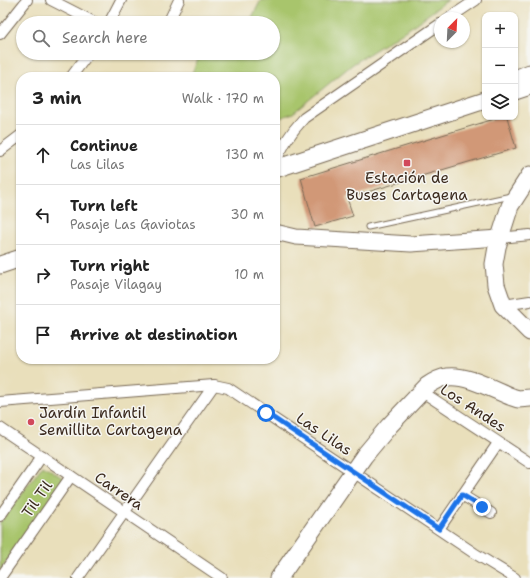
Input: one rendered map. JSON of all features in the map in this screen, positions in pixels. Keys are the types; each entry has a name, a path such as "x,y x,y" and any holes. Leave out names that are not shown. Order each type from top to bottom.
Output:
{"main road":[{"path":"518,78 530,73"},
{"path":"518,90 530,86"},
{"path":"415,122 482,93"},
{"path":"280,167 482,101"},
{"path":"530,175 524,198 510,206 495,255 494,275 503,305 530,332"},
{"path":"0,265 16,260"},
{"path":"278,578 376,441 421,391 435,381 447,377 453,377 466,379 518,399 530,398"}],"street":[{"path":"0,34 27,0"},
{"path":"51,0 82,16"},
{"path":"113,16 121,0"},
{"path":"171,16 179,0"},
{"path":"458,12 476,0"},
{"path":"280,152 288,137 304,118 434,28"},
{"path":"75,72 83,60"},
{"path":"0,151 16,139"},
{"path":"280,233 296,237 410,244 530,235"},
{"path":"503,305 530,301"},
{"path":"78,578 214,385"},
{"name":"Las Lilas","path":"1,403 214,385 228,388 515,578"},
{"name":"Los Andes","path":"421,391 530,463"},
{"name":"Carrera","path":"0,428 222,578"},
{"path":"439,529 498,443"},
{"path":"0,516 42,456"},
{"name":"Til Til","path":"0,578 71,476"},
{"path":"462,495 491,513"}],"lane":[{"path":"368,227 524,198"}],"green space":[{"path":"261,0 448,0 411,27 353,64 293,113 280,118 280,72 192,72 198,60 280,60 280,16 253,16"},
{"path":"43,465 64,479 0,571 0,523"}],"building":[{"name":"Estación de Buses Cartagena","path":"491,120 508,120 516,148 347,198 353,216 315,227 301,178"}],"place":[{"name":"Estación de Buses Cartagena","path":"407,163"},
{"name":"Jardín Infantil Semillita Cartagena","path":"31,422"}],"route":[{"path":"266,413 439,529 462,495 482,507"}]}
